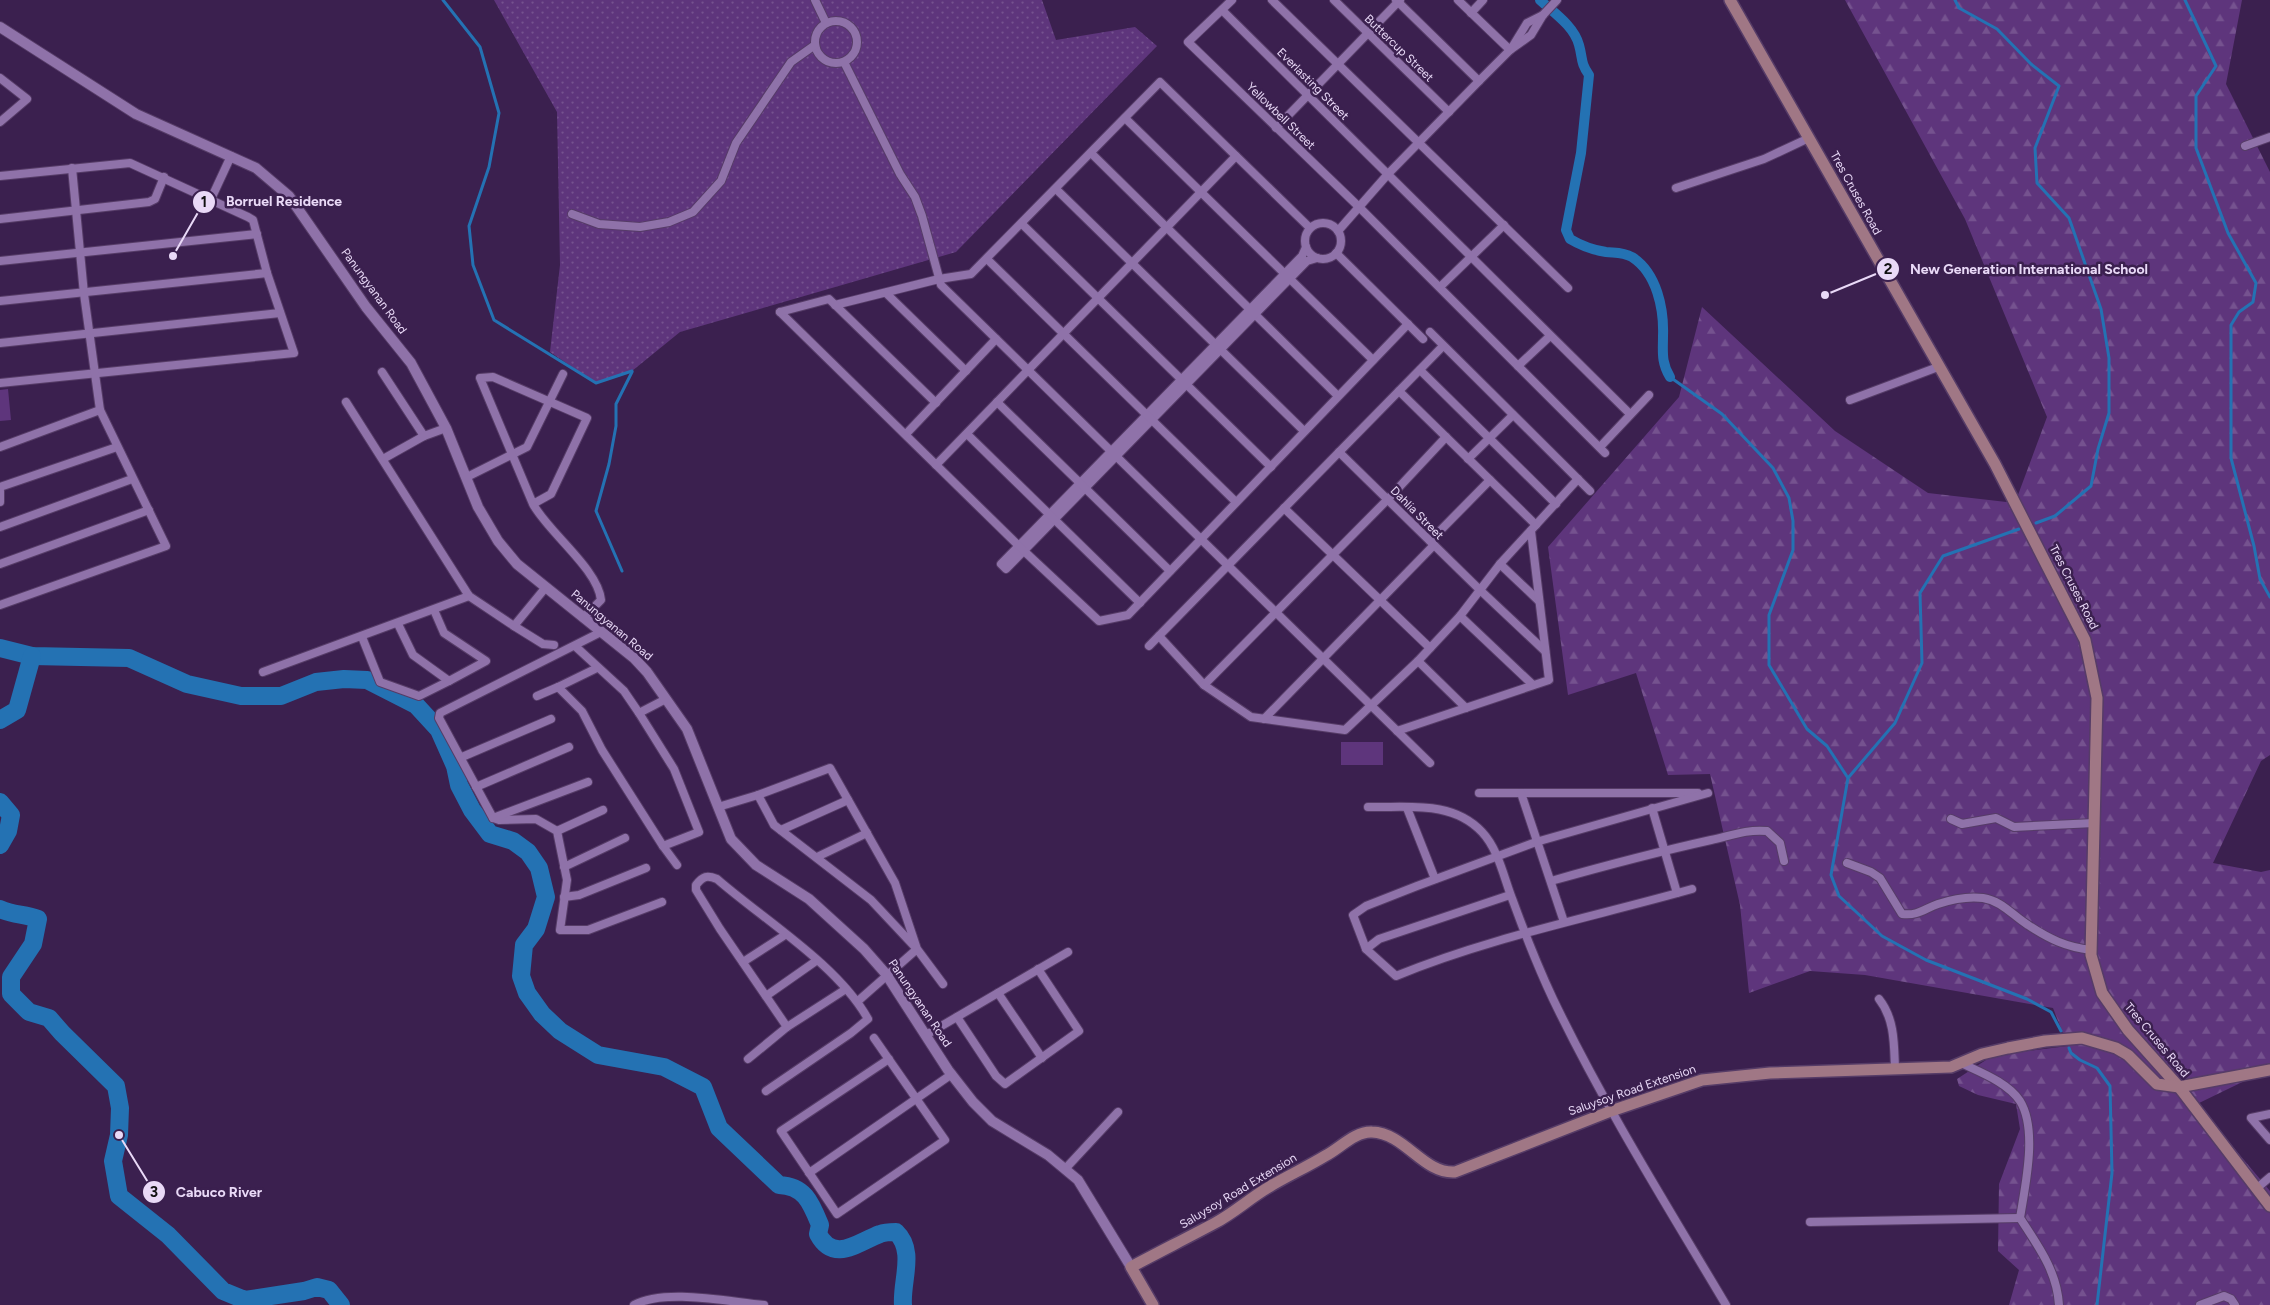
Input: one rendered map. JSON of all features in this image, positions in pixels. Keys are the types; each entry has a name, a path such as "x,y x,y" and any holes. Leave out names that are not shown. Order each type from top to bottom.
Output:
{"main road":[{"name":"Tres Cruses Road","path":"1730,0 1995,464 2085,640 2097,698 2091,950 2102,993 2134,1037 2179,1087 2270,1206"},
{"name":"Saluysoy Road Extension","path":"1130,1266 1216,1223 1268,1187 1326,1156 1361,1134 1371,1132 1382,1134 1399,1142 1436,1169 1455,1172 1611,1111 1702,1080 1770,1073 1951,1067 1963,1064 1982,1054 2008,1048 2045,1041 2082,1038 2116,1048 2128,1055 2157,1084 2179,1087"},
{"path":"2179,1087 2270,1070"},
{"name":"Panungyanan Road","path":"1130,1266 1153,1305"}],"street":[{"path":"815,0 826,23"},
{"path":"1222,10 1232,0"},
{"path":"1272,0 1568,288"},
{"name":"Buttercup Street","path":"1334,0 1449,112"},
{"path":"1458,0 1510,50"},
{"path":"1471,13 1483,0"},
{"path":"1338,231 1388,174 1479,81 1510,50 1531,35 1543,15 1557,0"},
{"path":"1276,128 1398,1 1479,81"},
{"name":"Yellowbell Street","path":"1222,10 1188,42 1358,206 1602,450 1630,414"},
{"name":"Everlasting Street","path":"1222,10 1470,258 1630,414"},
{"path":"843,22 856,33 856,50 844,62 833,63 823,59 815,45 816,34 826,23 843,22"},
{"name":"Panungyanan Road","path":"0,27 136,114 256,168 289,196 366,307 410,363 446,428 478,507 498,541 517,564 546,586 647,672 687,729 731,839 756,865 809,899 864,949 886,974 952,1074 973,1102 992,1121 1048,1155 1066,1168 1078,1180 1130,1266"},
{"path":"572,214 599,224 640,227 669,222 693,212 721,181 736,143 792,62 815,45"},
{"path":"844,62 900,174 915,197 941,285 1430,763"},
{"path":"0,78 27,99 0,122"},
{"path":"835,305 939,279 971,274 988,260 1160,82 1310,228"},
{"path":"1125,118 1373,360"},
{"path":"2245,146 2270,137"},
{"path":"1676,188 1764,159 1809,138"},
{"path":"1090,153 1338,396"},
{"path":"210,199 231,156"},
{"path":"936,465 1236,156"},
{"path":"0,176 130,163 164,177 253,220 267,273 294,353 0,383"},
{"path":"0,605 166,546 100,410 84,294 72,168"},
{"path":"0,219 77,212 149,202 155,199 164,177"},
{"path":"1056,189 1304,432"},
{"path":"1330,225 1358,206"},
{"path":"1022,548 1288,276 1307,261 1327,258 1336,253 1340,244 1338,231 1330,225 1322,223 1310,228 1305,237 1306,247 1310,254 1317,258"},
{"path":"1022,224 1270,467"},
{"path":"1440,287 1504,225"},
{"path":"0,261 257,234"},
{"path":"1288,276 1306,247"},
{"path":"1336,253 1423,339"},
{"path":"988,260 1236,502"},
{"path":"0,301 84,294 267,273"},
{"path":"886,293 966,371"},
{"path":"936,403 829,299 780,312 936,465 1099,620 1128,615 1408,324"},
{"path":"0,343 280,313"},
{"path":"1430,332 1590,491"},
{"path":"1518,366 1550,336"},
{"path":"906,434 996,339"},
{"path":"1149,646 1444,346"},
{"path":"1850,400 1938,367"},
{"path":"1420,370 1556,504"},
{"path":"382,372 424,436"},
{"path":"467,477 527,447 563,374"},
{"path":"533,504 552,494 587,418 493,377 480,378 514,454 533,504 540,519 570,548 582,563 598,591 601,600 583,618"},
{"path":"1397,731 1549,680 1539,601 1534,528 1490,480 1399,391"},
{"path":"1630,414 1649,395"},
{"path":"346,402 469,596 543,644 554,645"},
{"path":"997,402 1170,572"},
{"path":"0,447 100,410"},
{"path":"1468,459 1514,415"},
{"path":"383,458 424,436 446,428"},
{"path":"967,434 1140,603"},
{"path":"1204,685 1275,611 1388,499 1446,437"},
{"path":"0,487 117,446"},
{"name":"Dahlia Street","path":"1339,452 1545,651"},
{"path":"0,527 132,479"},
{"path":"1159,636 1204,685 1251,717 1345,730 1418,661 1460,616 1500,564 1578,479"},
{"path":"1264,719 1379,600 1490,480"},
{"path":"0,491 0,502"},
{"path":"1284,508 1430,648"},
{"path":"0,564 149,510"},
{"path":"1500,564 1539,601"},
{"path":"514,626 546,586"},
{"path":"263,672 398,624 469,596"},
{"path":"362,637 380,682 419,696 486,661 444,633 434,610"},
{"path":"1460,616 1533,685"},
{"path":"398,624 413,655 450,681"},
{"path":"600,632 440,713 440,718 493,818 498,820 536,819 557,831 567,880 560,930 588,930 662,902"},
{"path":"575,646 624,691 640,713 674,769 699,832 663,846"},
{"path":"1418,661 1466,708"},
{"path":"537,696 597,668"},
{"path":"558,687 582,711 602,750 677,866"},
{"path":"640,713 666,699"},
{"path":"462,757 551,719"},
{"path":"476,787 569,747"},
{"path":"718,807 758,795 830,768 895,883 917,949"},
{"path":"493,818 588,782"},
{"path":"1479,793 1708,793 1536,842 1366,906 1353,915 1366,949 1396,976 1433,961 1525,933 1692,889"},
{"path":"1521,793 1564,922"},
{"path":"758,795 774,825 870,900 917,949 943,984"},
{"path":"780,830 848,800"},
{"path":"1368,807 1447,809 1482,832 1492,845 1525,933 1554,999 1611,1111 1726,1305"},
{"path":"1407,808 1435,879"},
{"path":"1652,808 1677,893"},
{"path":"557,831 603,810"},
{"path":"1951,819 1962,824 1996,818 2014,826 2094,822"},
{"path":"1551,881 1664,849 1717,839 1743,831 1767,831 1780,843 1784,860"},
{"path":"817,857 867,834"},
{"path":"564,867 625,838"},
{"path":"1847,863 1871,872 1880,878 1902,914 1918,914 1952,900 1967,897 1983,898 2000,903 2027,925 2062,945 2091,950"},
{"path":"564,897 579,895 646,868"},
{"path":"766,1091 851,1033 868,1019 858,1001 816,960 717,879 708,875 702,877 696,885 696,890 787,1027"},
{"path":"1366,949 1379,939 1510,895"},
{"path":"743,962 785,935"},
{"path":"858,1001 886,974 906,961 917,949"},
{"path":"926,1035 1068,952"},
{"path":"766,996 816,960"},
{"path":"957,1017 996,1076 1005,1084 1079,1031 1038,969"},
{"path":"748,1058 787,1027 846,989"},
{"path":"998,993 1042,1058"},
{"path":"1879,999 1888,1013 1891,1024 1895,1069"},
{"path":"874,1038 889,1058 945,1140 837,1214 781,1131 889,1058"},
{"path":"1963,1064 2005,1087 2019,1100 2026,1114 2028,1131 2027,1167 2020,1218 2047,1261 2058,1287 2059,1305"},
{"path":"809,1173 952,1074"},
{"path":"1066,1168 1118,1112"},
{"path":"2270,1114 2251,1118 2270,1140"},
{"path":"2256,1190 2270,1177"},
{"path":"1810,1222 2020,1218"},
{"path":"634,1305 648,1298 665,1296 764,1305"},
{"path":"2200,1305 2224,1296 2231,1299 2235,1305"}],"green space":[{"path":"494,0 1042,0 1056,40 1135,27 1157,46 956,252 680,332 632,371 596,383 550,352 560,265 557,112"},
{"path":"1845,0 2242,0 2226,84 2270,172 2270,755 2261,761 2213,863 2261,872 2270,870 2270,1071 2263,1072 2197,1104 2270,1191 2270,1305 2009,1305 2019,1270 1998,1251 1999,1184 2020,1129 2016,1104 1978,1095 1959,1086 1957,1079 1989,1058 2068,1046 2053,1008 1865,975 1810,971 1749,993 1740,905 1710,774 1668,775 1636,673 1568,695 1548,547 1679,397 1702,307 1835,431 1928,493 2015,503 2047,417 1965,219"},
{"path":"8,389 11,420 0,421 0,390"},
{"path":"1341,742 1383,742 1383,765 1341,765"}],"waterway":[{"path":"443,0 480,47 499,113 489,167 469,226 473,265 494,320 596,383 632,371"},
{"path":"1540,0 1563,20 1573,32 1589,75 1581,153 1566,230 1570,239 1596,250 1622,253 1632,257 1648,272 1660,303 1663,326 1663,357 1670,377"},
{"path":"1955,0 1959,8 1997,29 2031,64 2059,86 2035,148 2037,183 2069,218 2101,309 2109,358 2109,413 2098,449 2091,486 2055,516 2036,523"},
{"path":"2185,0 2216,66 2196,96 2196,148 2228,233 2256,283 2253,302 2239,312 2231,325 2231,458 2254,546 2260,579 2270,597"},
{"path":"622,571 596,511 609,464 616,426 616,404 632,372"},
{"path":"1670,377 1722,414 1773,468 1789,498 1793,521 1793,550 1769,615 1769,665 1807,729 1827,746 1848,778 1831,875 1839,896 1882,936 1926,960 2027,999 2051,1012 2061,1031"},
{"path":"1848,778 1895,723 1922,663 1920,593 1943,556 2019,529"},
{"path":"0,648 32,656 129,658 187,684 241,696 281,696 316,682 344,679 367,680 416,705 439,730 455,766 459,785 472,810 490,834 513,841 528,852 539,868 546,897 536,929 524,945 521,976 527,993 542,1014 560,1031 598,1055 664,1067 703,1087 719,1128 779,1185 795,1189 806,1197 820,1225 818,1234 824,1243 831,1248 847,1248 882,1233 896,1232 902,1240 906,1257 903,1305"},
{"path":"0,720 17,710 32,656"},
{"path":"0,802 11,815 8,831 0,845"},
{"path":"0,909 38,919 33,944 11,977 11,994 29,1012 49,1018 116,1086 120,1108 119,1135 113,1161 119,1196 168,1235 223,1291 245,1300 304,1291 317,1287 329,1290 341,1305"},
{"path":"2069,1048 2071,1053 2080,1060 2097,1068 2110,1086 2112,1173 2097,1305"}],"place":[{"name":"Borruel Residence","path":"173,256"},
{"name":"New Generation International School","path":"1825,295"},
{"name":"Cabuco River","path":"119,1135"}]}
